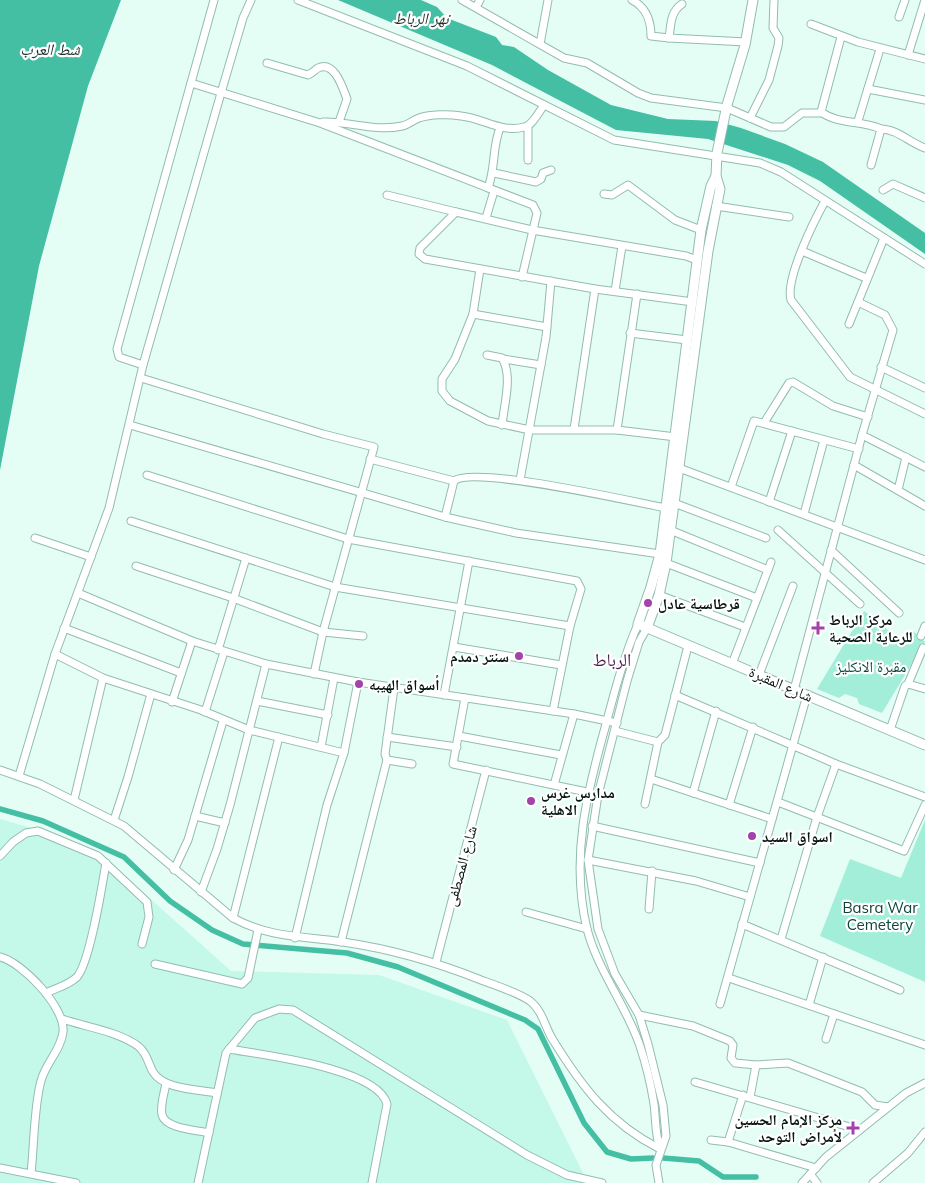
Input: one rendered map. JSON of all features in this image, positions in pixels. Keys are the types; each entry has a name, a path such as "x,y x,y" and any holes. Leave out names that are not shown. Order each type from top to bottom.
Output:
{"main road":[{"path":"647,628 660,595 666,563 676,437 720,189 716,176 717,155 726,110 746,42 753,0"},
{"path":"638,624 652,587 680,468 686,387 687,340 702,230 710,186 716,176"},
{"name":"شارع المقبرة","path":"638,624 925,744"}],"street":[{"path":"143,365 119,357 117,349 214,0"},
{"path":"19,776 55,654 109,508 143,365 243,18 251,0"},
{"path":"298,0 467,66 614,140 760,163 781,172 925,264"},
{"path":"462,0 564,58 587,63 638,93 665,101 726,110 771,127 779,128 784,127 802,113 822,113 844,122 858,121 889,129 906,140 925,148"},
{"path":"476,8 480,0"},
{"path":"540,44 548,0"},
{"path":"632,0 639,4 649,18 651,36 746,42"},
{"path":"750,118 769,80 778,46 779,38 773,28 774,0"},
{"path":"899,18 906,0"},
{"path":"908,55 922,18 925,0"},
{"path":"669,38 673,13 682,4"},
{"path":"811,24 842,37 880,49 925,58"},
{"path":"822,113 842,37"},
{"path":"858,121 880,49"},
{"path":"267,63 308,75 319,68 329,68 337,75 347,99 339,122"},
{"path":"191,83 320,123 533,205 537,213 522,277"},
{"path":"868,89 925,100"},
{"path":"528,160 528,126 544,105"},
{"path":"320,123 339,122 359,127 395,127 404,126 419,118 462,116 500,128 528,126"},
{"path":"486,218 494,173 495,145 500,128"},
{"path":"870,165 881,128"},
{"path":"494,173 536,182 541,179 545,171 552,170"},
{"path":"604,194 612,195 628,184 675,220 702,230"},
{"path":"883,190 892,184 925,198"},
{"path":"387,195 532,230 686,256 697,260"},
{"path":"825,201 802,251 789,290 791,300 850,377 925,414"},
{"path":"716,206 789,217"},
{"path":"456,212 420,248 419,254 425,259 551,282 693,302"},
{"path":"849,324 866,278 884,238"},
{"path":"615,291 622,246"},
{"path":"802,251 866,278"},
{"path":"480,269 473,314 455,359 442,379 442,391 450,400 488,421 530,430 617,430 676,437"},
{"path":"520,480 541,366 551,282"},
{"path":"574,429 595,289"},
{"path":"617,430 636,294"},
{"path":"794,690 893,327 881,312 858,302"},
{"path":"473,314 547,327"},
{"path":"630,333 687,340"},
{"path":"486,355 541,366"},
{"path":"502,425 507,380 503,359"},
{"path":"881,367 925,388"},
{"path":"141,378 323,434 374,447 322,632 314,674"},
{"path":"764,422 773,404 789,383 793,382 833,406 868,417"},
{"path":"730,487 754,420 859,449"},
{"path":"130,425 445,517 542,537 660,554"},
{"path":"770,502 792,431"},
{"path":"862,435 925,466"},
{"path":"804,514 824,440"},
{"path":"898,490 906,457"},
{"path":"370,459 454,481 463,476 520,480 670,505 766,538"},
{"path":"854,465 925,506"},
{"path":"680,468 925,560"},
{"path":"147,474 348,539 578,582 581,589 570,626 553,711"},
{"path":"445,517 454,481"},
{"path":"131,520 335,586 570,626"},
{"path":"670,530 768,570"},
{"path":"778,530 860,604"},
{"path":"35,538 91,557"},
{"path":"831,550 899,613"},
{"path":"205,712 233,598 246,558"},
{"path":"444,695 469,561"},
{"path":"732,664 771,562"},
{"path":"666,563 757,598"},
{"path":"136,566 233,598 322,632 363,636"},
{"path":"759,675 793,586"},
{"path":"78,593 192,641 266,664 334,678 574,714 617,723"},
{"path":"660,595 745,628"},
{"path":"638,624 625,655 587,792 580,843 580,891 587,929 602,968 620,1000 640,1046 650,1083 656,1136 660,1149"},
{"path":"64,628 181,673"},
{"path":"647,628 633,660 592,826 588,860 598,929 606,954 638,1015 648,1044 663,1105 666,1136 660,1149 656,1166 659,1183"},
{"path":"172,702 192,641"},
{"path":"645,804 658,742 665,735 688,646"},
{"path":"454,647 562,665"},
{"path":"890,730 905,686 908,684 922,648"},
{"path":"55,654 103,678 205,712 249,730 344,753"},
{"path":"200,892 225,823 266,664"},
{"path":"74,800 103,678"},
{"path":"321,747 334,678"},
{"path":"296,938 327,805 344,753 358,682"},
{"path":"908,684 925,689"},
{"path":"394,688 384,754 388,760 412,764"},
{"path":"114,820 151,694"},
{"path":"675,695 836,764 925,797"},
{"path":"720,1004 729,978 742,924 794,745 806,695"},
{"path":"465,698 453,764 587,792"},
{"path":"257,701 328,714"},
{"path":"692,793 716,711"},
{"path":"554,785 574,714"},
{"path":"174,870 188,840 223,720"},
{"path":"729,805 753,727"},
{"path":"615,731 658,742"},
{"path":"233,918 279,736"},
{"path":"459,736 561,755"},
{"path":"387,737 457,748"},
{"path":"341,942 388,760"},
{"path":"781,939 817,816 836,764"},
{"path":"0,770 19,776 74,800 114,820 233,918 257,932 341,942 436,962 530,1001 543,1017 551,1037 565,1060 604,1112 625,1128 660,1149"},
{"name":"شارع المصطفى","path":"436,962 486,770"},
{"path":"651,779 772,819"},
{"path":"778,802 904,850 925,805"},
{"path":"195,816 225,823"},
{"path":"592,826 760,862"},
{"path":"0,856 26,833 38,831 98,856 147,902 149,917 142,944"},
{"path":"588,860 696,880 750,897"},
{"path":"46,993 69,983 78,975 94,928 106,863"},
{"path":"649,909 652,872"},
{"path":"580,891 591,890"},
{"path":"526,912 587,929"},
{"path":"742,924 900,990"},
{"path":"155,964 242,984 248,978 257,932"},
{"path":"0,957 11,959 46,993 62,1015 63,1033 40,1082 31,1173"},
{"path":"809,1006 823,958"},
{"path":"729,978 925,1045"},
{"path":"198,1183 224,1060 229,1049 256,1018 279,1009 293,1010 527,1155 567,1175 602,1183"},
{"path":"826,1039 834,1014"},
{"path":"638,1015 693,1026 730,1041 733,1045 731,1058 734,1062 756,1065 788,1063 862,1092 875,1105 888,1107"},
{"path":"62,1020 109,1034 136,1045 146,1055 156,1076 166,1084 217,1093"},
{"path":"640,1046 648,1044"},
{"path":"229,1049 343,1071 377,1090 386,1104 372,1183"},
{"path":"728,1142 756,1065"},
{"path":"695,1082 860,1130"},
{"path":"802,1183 816,1168 888,1107 925,1083"},
{"path":"166,1084 162,1111 164,1119 170,1125 208,1133"},
{"path":"877,1182 908,1153 925,1132"},
{"path":"711,1140 728,1142 816,1168"},
{"path":"0,1168 76,1183"},
{"path":"810,1174 817,1183"}],"shaded area":[{"path":"0,819 53,834 96,850 231,971 379,975 507,1020 585,1177 586,1183 0,1183"}],"green space":[{"name":"مقبرة الانكليز","path":"864,611 903,642 913,631 925,642 882,713 859,704 857,698 845,694 839,698 817,689"},
{"name":"Basra War Cemetery","path":"925,820 925,982 820,936 850,859 901,878"}],"water":[{"name":"شط العرب","path":"0,0 121,0 88,86 39,266 0,470"},
{"name":"نهر الرباط","path":"338,0 421,0 437,7 447,18 496,37 502,45 514,47 548,70 611,105 668,119 716,121 785,144 823,162 925,233 925,254 820,181 788,165 708,139 616,130 492,65"}],"waterway":[{"path":"0,809 43,821 124,857 170,901 212,930 243,944 347,953 398,967 525,1020 538,1029 584,1123 607,1152 631,1159 653,1158"},
{"path":"663,1158 699,1161 723,1177 756,1177"}],"place":[{"name":"قرطاسية عادل","path":"648,603"},
{"name":"مركز الرباط للرعاية الصحية","path":"818,628"},
{"name":"سنتر دمدم","path":"519,656"},
{"name":"أسواق الهيبه","path":"359,684"},
{"name":"مدارس غرس الاهلية","path":"531,801"},
{"name":"اسواق السيد","path":"752,836"},
{"name":"مركز الإمام الحسين لأمراض التوحد","path":"853,1128"}],"district":[{"name":"الرباط","path":"612,659"}]}
